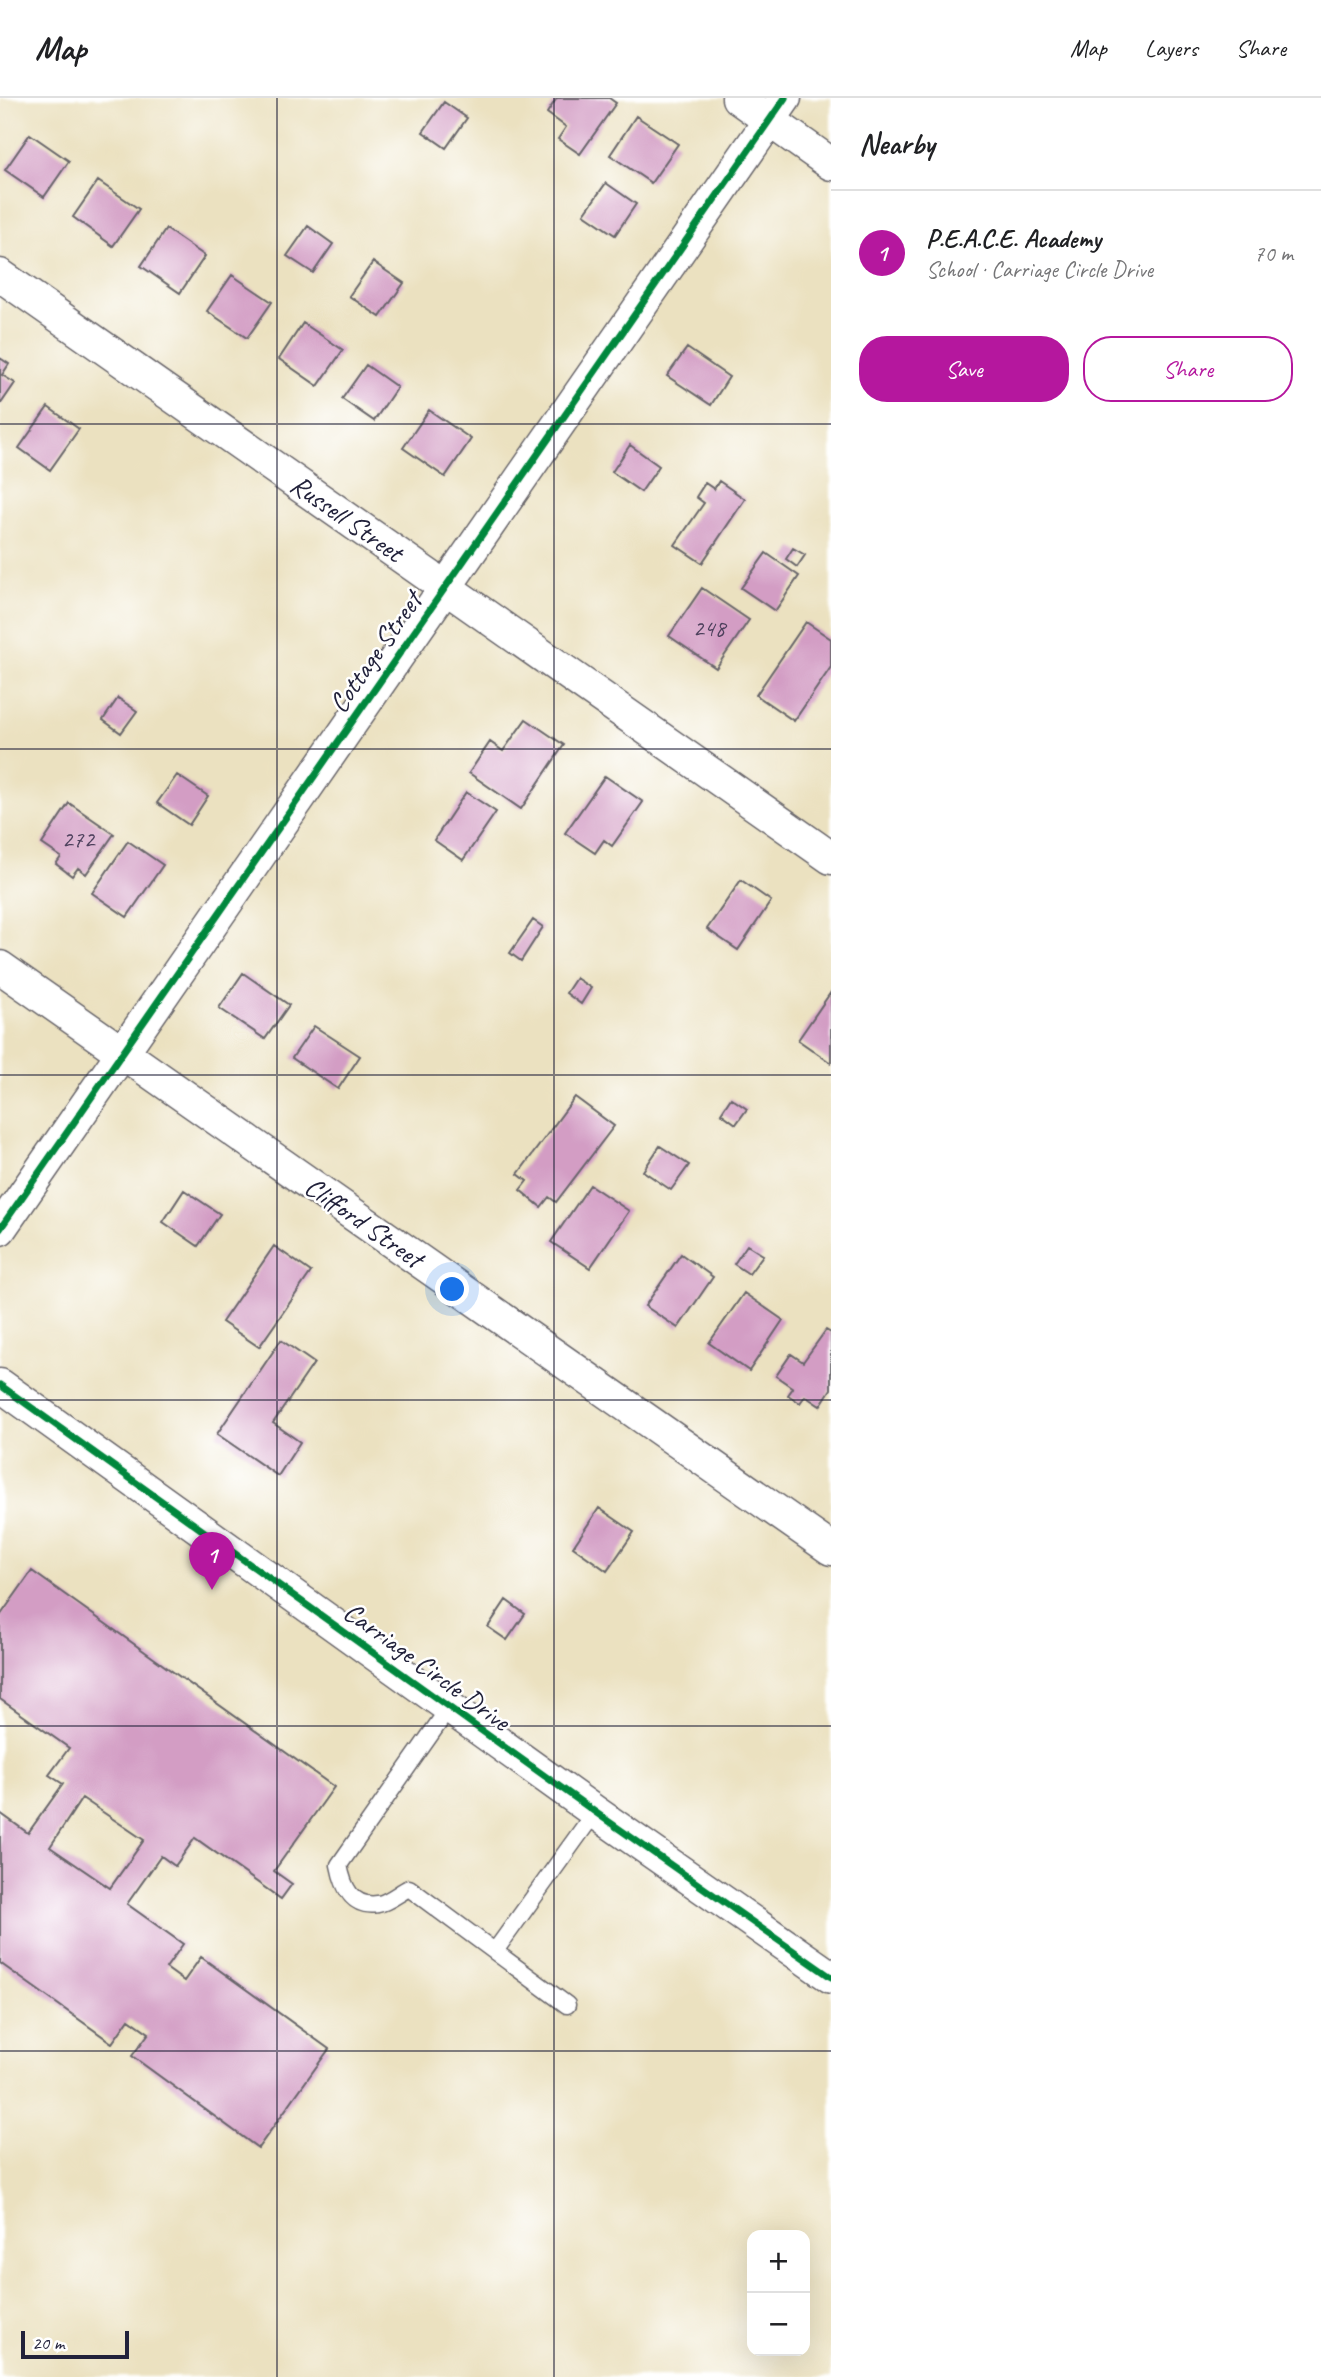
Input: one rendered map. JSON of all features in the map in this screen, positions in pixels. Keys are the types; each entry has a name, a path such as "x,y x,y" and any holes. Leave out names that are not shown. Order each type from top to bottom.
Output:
{"street":[{"path":"738,98 778,109 831,164"},
{"name":"Cottage Street","path":"0,1229 778,109"},
{"name":"Russell Street","path":"0,275 831,858"},
{"name":"Clifford Street","path":"0,967 831,1549"},
{"name":"Carriage Circle Drive","path":"0,1385 595,1812 831,1977"}],"lane":[{"path":"449,1707 339,1865 343,1886 358,1901 379,1904 408,1888 567,2005"},
{"path":"495,1951 595,1812"}],"building":[{"path":"557,98 609,98 616,103 580,154 558,139 566,127 547,113"},
{"path":"444,102 467,118 446,148 423,132"},
{"path":"636,116 678,144 651,183 610,155"},
{"path":"30,134 69,161 44,197 5,170"},
{"path":"98,181 139,209 113,246 73,217"},
{"path":"606,183 636,204 615,235 584,214"},
{"path":"308,226 333,244 313,273 287,256"},
{"path":"166,229 205,256 180,293 141,266"},
{"path":"373,262 404,283 380,317 349,296"},
{"path":"232,275 272,302 247,338 207,311"},
{"path":"303,323 343,350 318,386 279,359"},
{"path":"687,348 729,377 711,405 667,376"},
{"path":"0,358 9,364 2,375 15,383 0,405"},
{"path":"366,365 397,387 374,421 342,399"},
{"path":"48,407 79,429 50,470 19,448"},
{"path":"429,410 471,439 445,477 403,448"},
{"path":"630,445 659,466 641,492 612,472"},
{"path":"719,481 745,499 702,563 675,545 704,503 696,497 705,483 714,489"},
{"path":"793,548 805,555 797,567 786,559"},
{"path":"766,553 799,576 775,611 741,588"},
{"path":"702,588 749,620 716,668 669,636"},
{"path":"806,622 831,639 831,667 794,721 756,695"},
{"path":"118,698 137,711 121,733 103,720"},
{"path":"526,719 564,745 521,809 469,773 490,742 503,751"},
{"path":"177,775 208,796 189,825 157,803"},
{"path":"605,776 643,802 612,846 604,840 595,853 565,833"},
{"path":"466,792 496,812 463,860 434,840"},
{"path":"69,803 114,834 86,874 78,868 72,876 56,864 61,857 42,844"},
{"path":"128,841 163,865 127,917 92,893"},
{"path":"741,880 771,901 738,950 707,929"},
{"path":"533,920 543,927 521,961 510,953"},
{"path":"243,973 289,1005 265,1039 219,1008"},
{"path":"576,978 591,988 581,1004 566,993"},
{"path":"831,992 831,1063 798,1040"},
{"path":"314,1026 360,1056 338,1089 292,1058"},
{"path":"575,1097 614,1126 556,1202 549,1197 541,1207 520,1190 527,1181 518,1174"},
{"path":"731,1098 747,1109 736,1124 721,1113"},
{"path":"660,1146 689,1165 671,1190 643,1171"},
{"path":"590,1185 629,1211 590,1268 551,1242"},
{"path":"184,1190 220,1214 198,1246 163,1222"},
{"path":"747,1245 763,1255 749,1274 734,1264"},
{"path":"274,1246 311,1272 259,1347 222,1322"},
{"path":"681,1254 713,1277 678,1328 645,1306"},
{"path":"744,1293 783,1320 749,1371 709,1343"},
{"path":"826,1330 831,1333 831,1389 820,1406 805,1396 800,1403 788,1395 793,1388 776,1376 791,1354 803,1362"},
{"path":"281,1340 314,1363 273,1423 300,1442 278,1476 217,1434"},
{"path":"599,1508 634,1532 607,1571 573,1547"},
{"path":"32,1571 334,1787 274,1871 292,1884 281,1899 195,1838 175,1866 161,1856 127,1904 183,1944 166,1968 184,1981 201,1957 329,2049 258,2148 132,2056 149,2033 129,2019 112,2043 0,1963 0,1813 28,1833 63,1784 49,1775 69,1748 0,1699 0,1616","holes":["82,1798 144,1840 110,1888 50,1847"]},
{"path":"506,1600 525,1614 507,1640 488,1627"}],"cycle path":[{"path":"0,1229 785,98"},
{"path":"0,1385 595,1812 831,1977"}],"place":[{"name":"P.E.A.C.E. Academy","path":"212,1590"}]}
